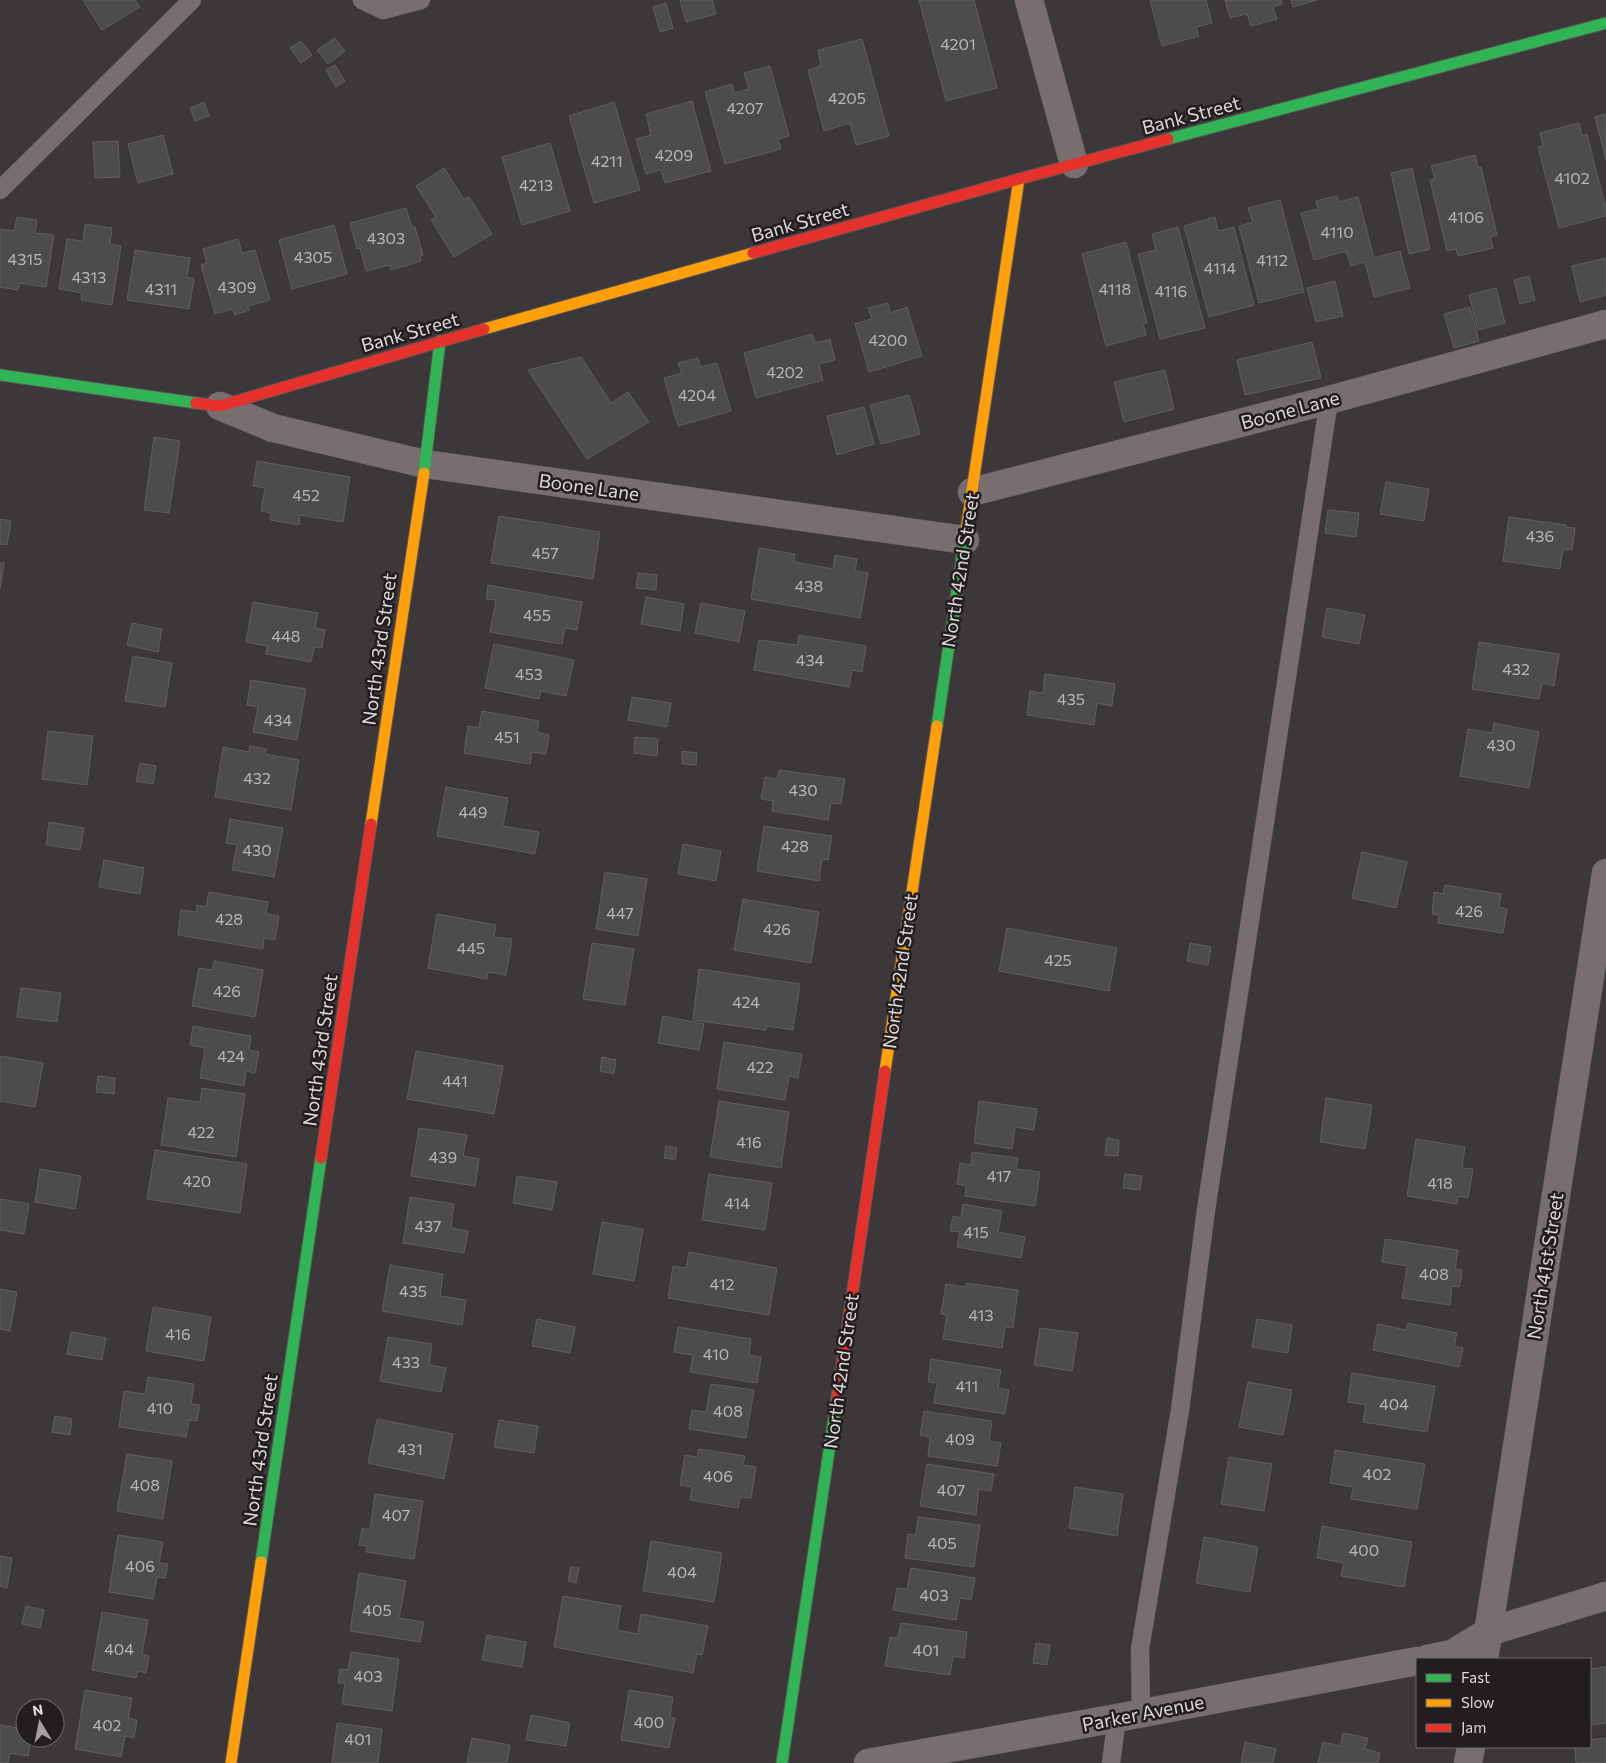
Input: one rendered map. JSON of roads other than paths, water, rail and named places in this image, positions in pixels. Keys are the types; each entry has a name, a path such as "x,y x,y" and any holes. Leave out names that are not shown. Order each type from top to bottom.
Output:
{"street":[{"path":"1029,0 1074,164"},
{"name":"Bank Street","path":"0,376 220,406 1019,179 1606,23"},
{"name":"North 42nd Street","path":"782,1763 1019,179"},
{"name":"Boone Lane","path":"972,492 1329,400 1606,324"},
{"name":"North 43rd Street","path":"232,1763 424,464 440,342"},
{"name":"Boone Lane","path":"220,406 273,428 424,464 965,540"},
{"name":"North 41st Street","path":"1484,1658 1606,873"},
{"path":"1432,1658 1452,1654 1488,1632 1606,1596"},
{"name":"Parker Avenue","path":"868,1763 1416,1661"},
{"path":"1468,1763 1471,1748"}],"lane":[{"path":"0,190 192,0"},
{"path":"362,0 383,10 421,0"},
{"path":"1111,1763 1129,1716 1180,1410 1207,1201 1329,400"}]}
